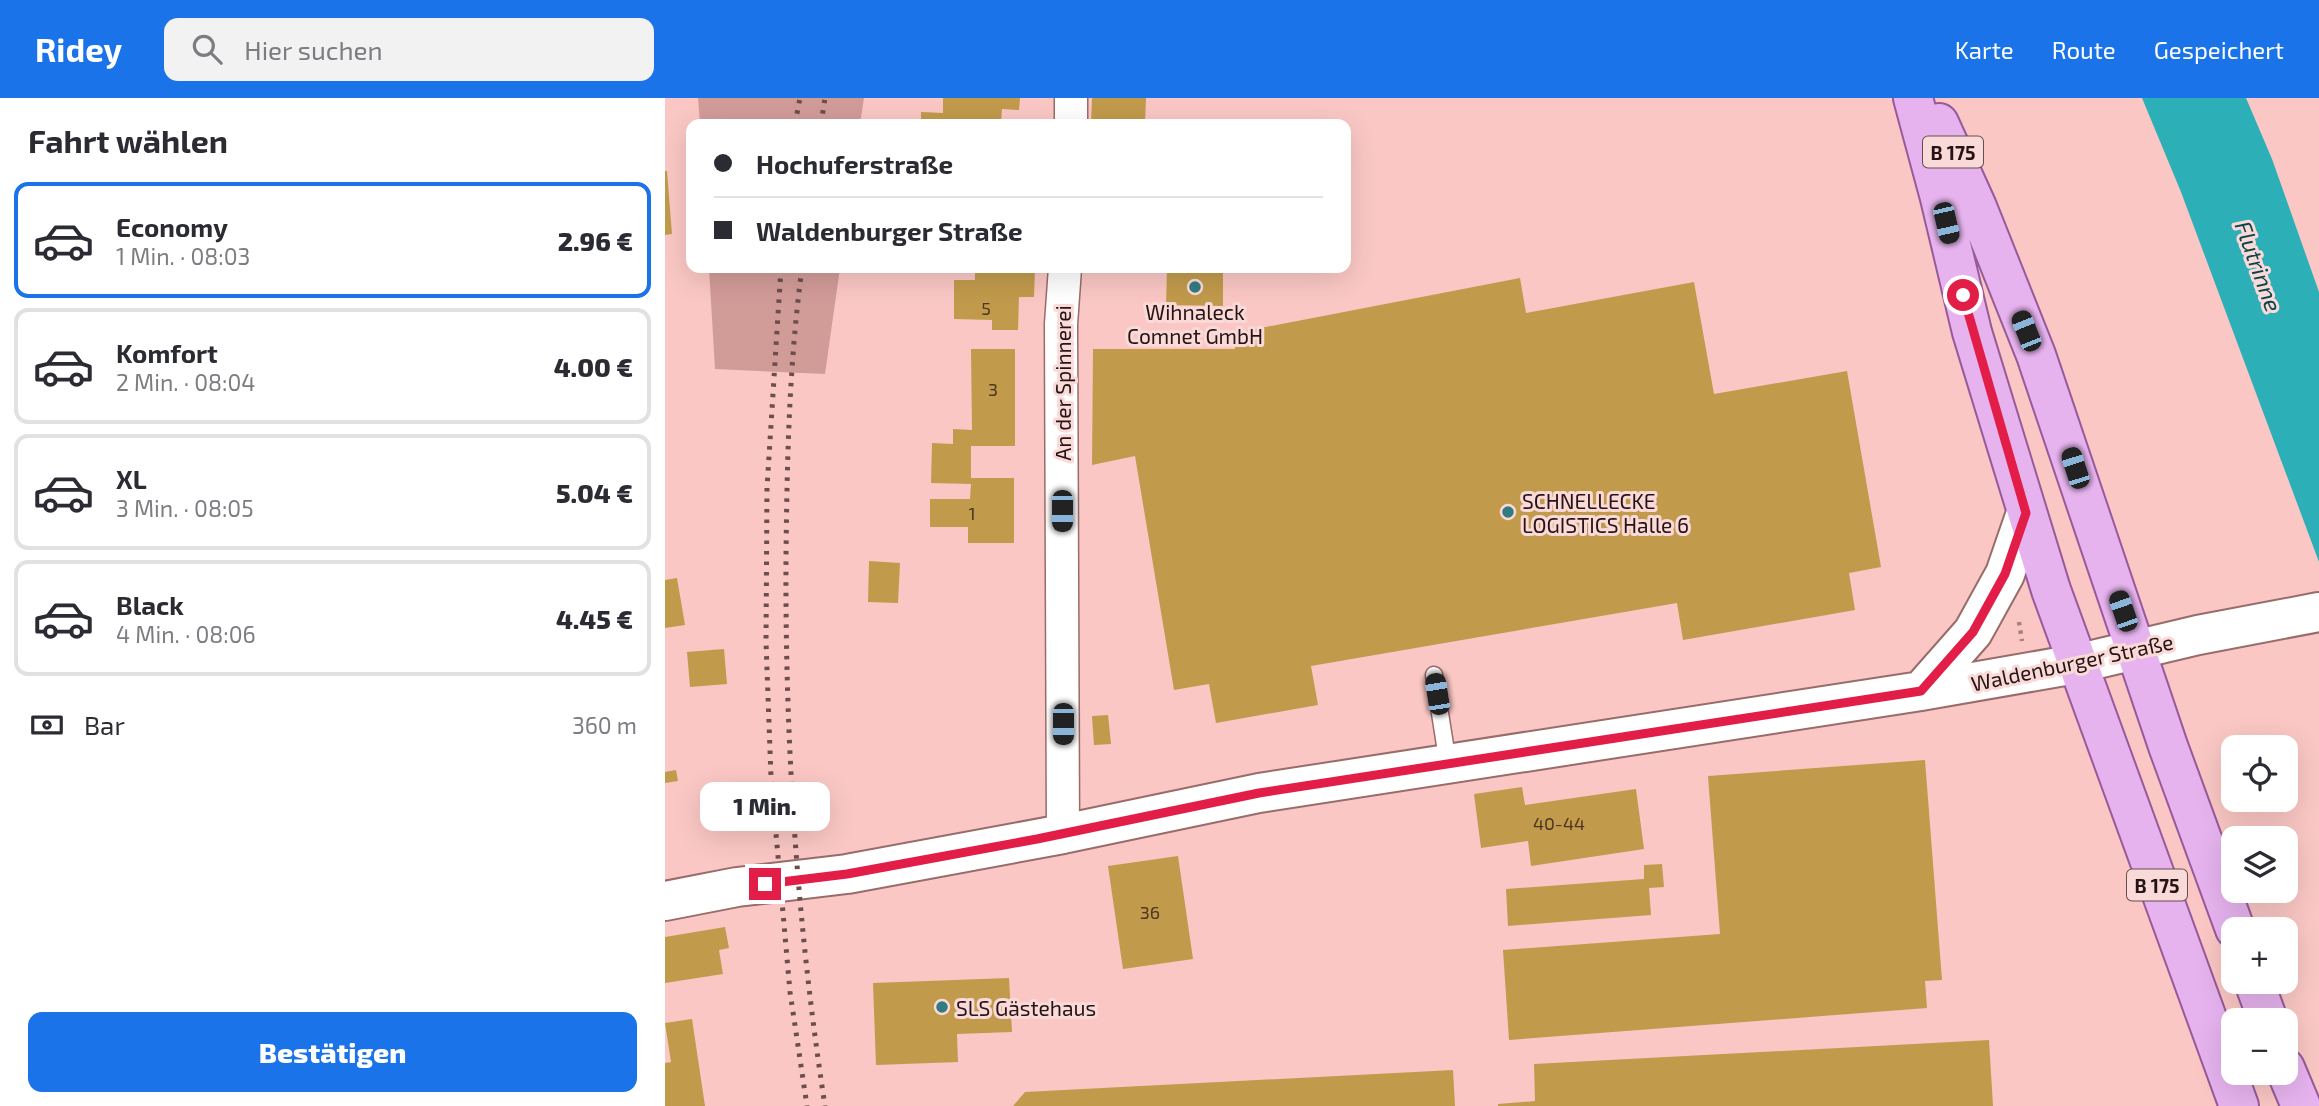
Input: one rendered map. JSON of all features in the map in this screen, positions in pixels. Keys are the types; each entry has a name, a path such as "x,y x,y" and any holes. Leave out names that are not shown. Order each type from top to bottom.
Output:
{"main road":[{"name":"B 175","path":"1913,98 1972,332 2026,513 2076,664 2239,1106"},
{"name":"B 175","path":"1927,98 1977,207 2036,355 2173,761 2231,917"},
{"path":"2292,1085 2301,1106"}],"street":[{"path":"1071,98 1071,119"},
{"name":"An der Spinnerei","path":"1063,834 1061,324 1065,273"},
{"path":"1921,691 1973,632 2005,574 2026,513"},
{"name":"Waldenburger Straße","path":"665,901 737,887 847,874 1063,834 1259,793 1921,691 2076,664 2198,635 2319,612"}],"lane":[{"path":"1434,676 1447,764"}],"path":[{"path":"2018,620 2023,646"}],"shaded area":[{"path":"698,98 864,98 861,119 700,119"},
{"path":"709,273 839,273 825,374 715,369"}],"water":[{"name":"Flutrinne","path":"2142,98 2246,98 2272,159 2319,292 2319,562 2181,192"}],"building":[{"path":"943,98 1020,98 1019,110 1002,109 1001,119 921,119 921,112 943,113"},
{"path":"1092,98 1146,98 1145,119 1091,119"},
{"path":"665,171 672,234 665,235"},
{"path":"975,273 1035,273 1034,297 1019,297 1018,330 992,330 992,320 954,319 954,280 975,280"},
{"name":"Wihnaleck Comnet GmbH","path":"1167,273 1223,273 1223,306 1166,305"},
{"name":"SCHNELLECKE LOGISTICS Halle 6","path":"1520,278 1526,313 1694,282 1714,394 1847,371 1881,567 1849,573 1855,610 1683,640 1677,603 1311,666 1318,705 1216,723 1209,684 1174,690 1135,456 1092,465 1093,349 1235,349 1235,333"},
{"path":"971,349 1015,349 1015,446 971,446 971,478 1014,478 1014,543 968,543 968,527 930,527 930,499 970,499 971,484 931,483 932,443 953,444 953,429 972,430"},
{"path":"869,561 900,563 898,603 868,602"},
{"path":"677,578 685,625 665,628 665,580"},
{"path":"724,649 727,684 690,687 687,652"},
{"path":"1108,715 1111,744 1094,745 1092,716"},
{"path":"1925,760 1942,980 1925,981 1927,1008 1509,1040 1503,950 1720,934 1708,776"},
{"path":"676,770 678,781 665,783 665,772"},
{"path":"1522,787 1525,805 1636,789 1644,849 1531,866 1528,841 1481,848 1474,794"},
{"path":"1178,856 1193,959 1123,969 1108,866"},
{"path":"1662,864 1664,887 1649,888 1651,915 1508,926 1506,889 1644,879 1644,865"},
{"path":"725,927 729,948 719,950 723,974 665,983 665,937"},
{"name":"SLS Gästehaus","path":"1009,978 1012,1032 957,1034 958,1062 876,1065 873,983"},
{"path":"692,1019 705,1106 665,1106 665,1063 671,1062 665,1023"},
{"path":"1989,1040 1993,1106 1498,1106 1535,1101 1534,1064"},
{"path":"1453,1070 1455,1106 1013,1106 1025,1092"}],"railway":[{"path":"796,119 800,98"},
{"path":"822,119 825,98"},
{"path":"781,273 767,488 766,642 771,777 790,992 807,1106"},
{"path":"801,273 791,376 786,627 800,901 825,1106"}],"place":[{"name":"Wihnaleck Comnet GmbH","path":"1195,287"},
{"name":"SCHNELLECKE LOGISTICS Halle 6","path":"1508,512"},
{"name":"SLS Gästehaus","path":"942,1007"}],"route":[{"path":"765,884 847,874 1037,839 1259,793 1921,691 1973,632 2005,574 2026,513 1963,295"}]}
